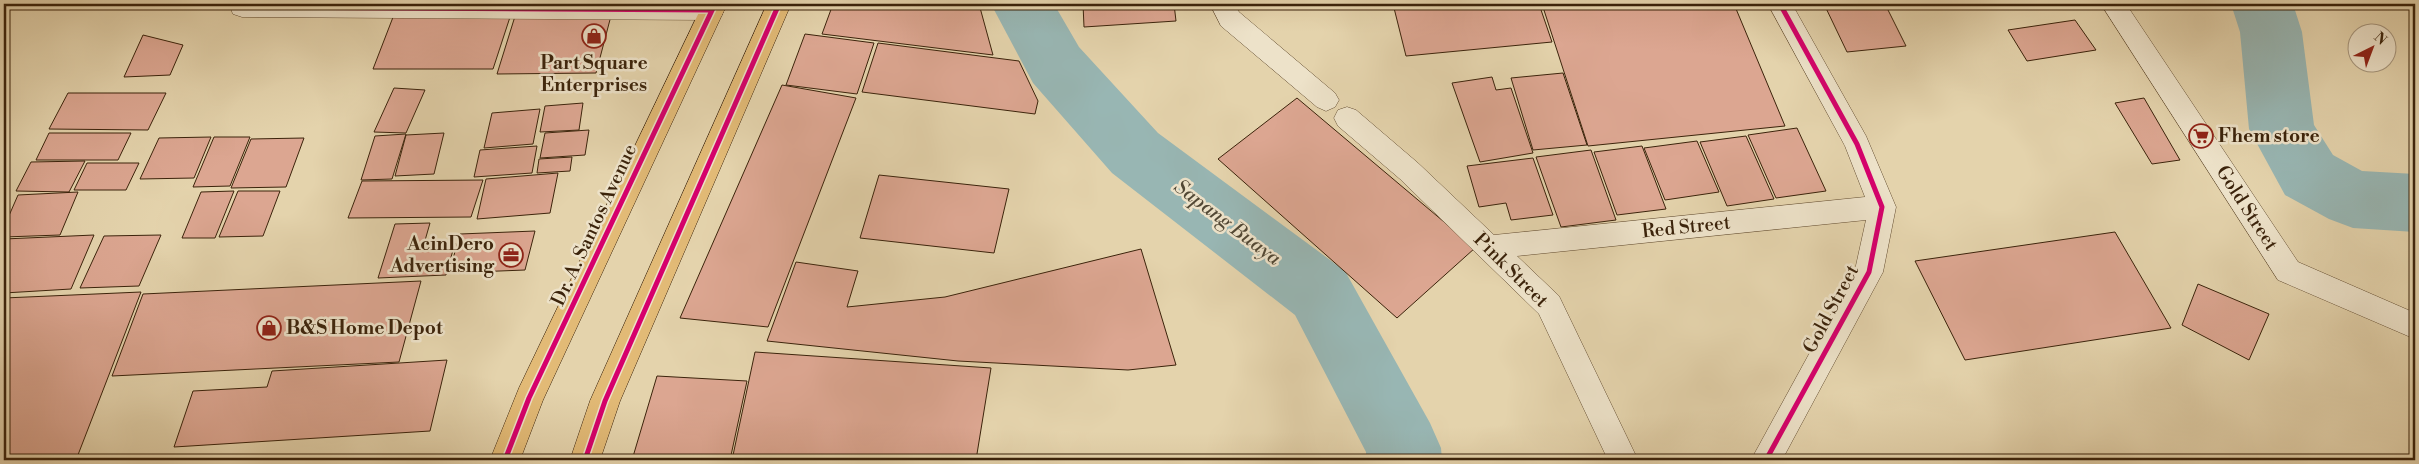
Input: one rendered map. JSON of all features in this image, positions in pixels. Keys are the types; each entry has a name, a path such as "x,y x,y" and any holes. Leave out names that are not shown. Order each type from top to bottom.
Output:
{"main road":[{"path":"586,460 605,401 779,4"},
{"name":"Dr. A. Santos Avenue","path":"505,460 529,398 714,7"}],"street":[{"path":"1222,4 1230,19 1326,100"},
{"path":"1780,4 1857,144 1882,207"},
{"name":"Gold Street","path":"2113,4 2288,271 2415,326"},
{"path":"242,7 714,7"},
{"name":"Pink Street","path":"1348,118 1409,171 1549,305 1623,460"},
{"name":"Red Street","path":"1490,247 1882,207"},
{"name":"Gold Street","path":"1766,460 1869,272 1882,207"}],"building":[{"path":"833,4 979,4 993,55 822,34"},
{"path":"1083,4 1174,4 1176,21 1084,27"},
{"path":"1393,4 1539,4 1552,42 1406,56"},
{"path":"1542,4 1734,4 1785,126 1588,146"},
{"path":"1824,4 1885,4 1906,46 1847,52"},
{"path":"512,11 493,69 373,69 395,12"},
{"path":"612,12 596,73 497,74 516,13"},
{"path":"2075,20 2096,50 2027,61 2008,30"},
{"path":"805,34 874,43 857,94 786,85"},
{"path":"143,35 183,45 170,75 124,77"},
{"path":"878,43 1019,61 1038,101 1035,114 862,92"},
{"path":"1563,73 1587,145 1533,150 1511,78"},
{"path":"1492,77 1496,90 1511,88 1533,153 1480,162 1452,83"},
{"path":"782,85 856,98 768,327 680,318"},
{"path":"394,88 425,90 406,133 374,132"},
{"path":"68,93 166,93 148,130 49,129"},
{"path":"1297,98 1475,248 1397,318 1218,159"},
{"path":"2144,98 2180,160 2152,164 2115,103"},
{"path":"583,103 579,130 540,132 545,106"},
{"path":"540,109 533,144 484,148 492,113"},
{"path":"1797,128 1826,191 1776,198 1748,135"},
{"path":"589,130 585,155 540,158 545,133"},
{"path":"49,133 131,133 118,160 36,160"},
{"path":"444,133 434,174 395,176 406,135"},
{"path":"406,134 392,179 361,180 375,136"},
{"path":"1746,136 1774,199 1727,206 1700,142"},
{"path":"211,137 194,178 140,179 159,138"},
{"path":"214,137 250,137 230,186 193,187"},
{"path":"304,138 286,187 231,188 251,139"},
{"path":"1697,141 1719,192 1665,200 1644,148"},
{"path":"537,146 532,173 474,177 480,150"},
{"path":"1642,146 1666,209 1617,215 1594,152"},
{"path":"1591,150 1616,220 1561,227 1536,157"},
{"path":"572,157 570,171 537,173 539,159"},
{"path":"1533,158 1553,215 1511,220 1506,203 1479,207 1467,166"},
{"path":"85,161 69,192 16,191 31,162"},
{"path":"87,163 139,163 126,190 74,190"},
{"path":"558,173 550,213 477,219 486,179"},
{"path":"879,175 1009,189 994,253 860,238"},
{"path":"483,180 471,217 348,218 362,181"},
{"path":"234,191 215,238 182,238 201,192"},
{"path":"238,191 280,191 263,236 219,237"},
{"path":"78,192 60,235 4,237 4,227 18,195"},
{"path":"430,223 424,244 455,243 446,275 378,278 395,224"},
{"path":"535,231 525,270 449,273 460,234"},
{"path":"2115,232 2171,328 1965,360 1915,261"},
{"path":"94,235 71,289 4,293 4,239"},
{"path":"161,235 139,286 80,288 104,236"},
{"path":"1141,249 1176,365 1128,370 958,361 767,341 796,262 858,271 847,307 945,297"},
{"name":"B&S Home Depot","path":"421,281 399,362 112,376 143,294"},
{"path":"2198,284 2269,314 2249,360 2182,325"},
{"path":"141,292 76,460 4,460 4,298"},
{"path":"755,352 991,368 976,460 732,460"},
{"path":"447,360 430,431 174,447 193,391 267,387 272,371"},
{"path":"657,376 747,381 730,460 632,460"}],"waterway":[{"name":"Sapang Buaya","path":"1022,4 1056,65 1135,153 1320,293 1403,448 1404,460"},
{"path":"2262,4 2271,32 2282,129 2309,175 2353,199 2415,203"}],"cycle path":[{"path":"505,460 529,398 715,4"},
{"path":"585,460 605,401 779,4"},
{"path":"1766,460 1869,272 1882,207 1857,144 1780,4"},
{"path":"242,7 712,10"}],"place":[{"name":"Part Square Enterprises","path":"594,36"},
{"name":"Fhem store","path":"2201,136"},
{"name":"AcinDero Advertising","path":"511,255"},
{"name":"B&S Home Depot","path":"269,328"}]}
